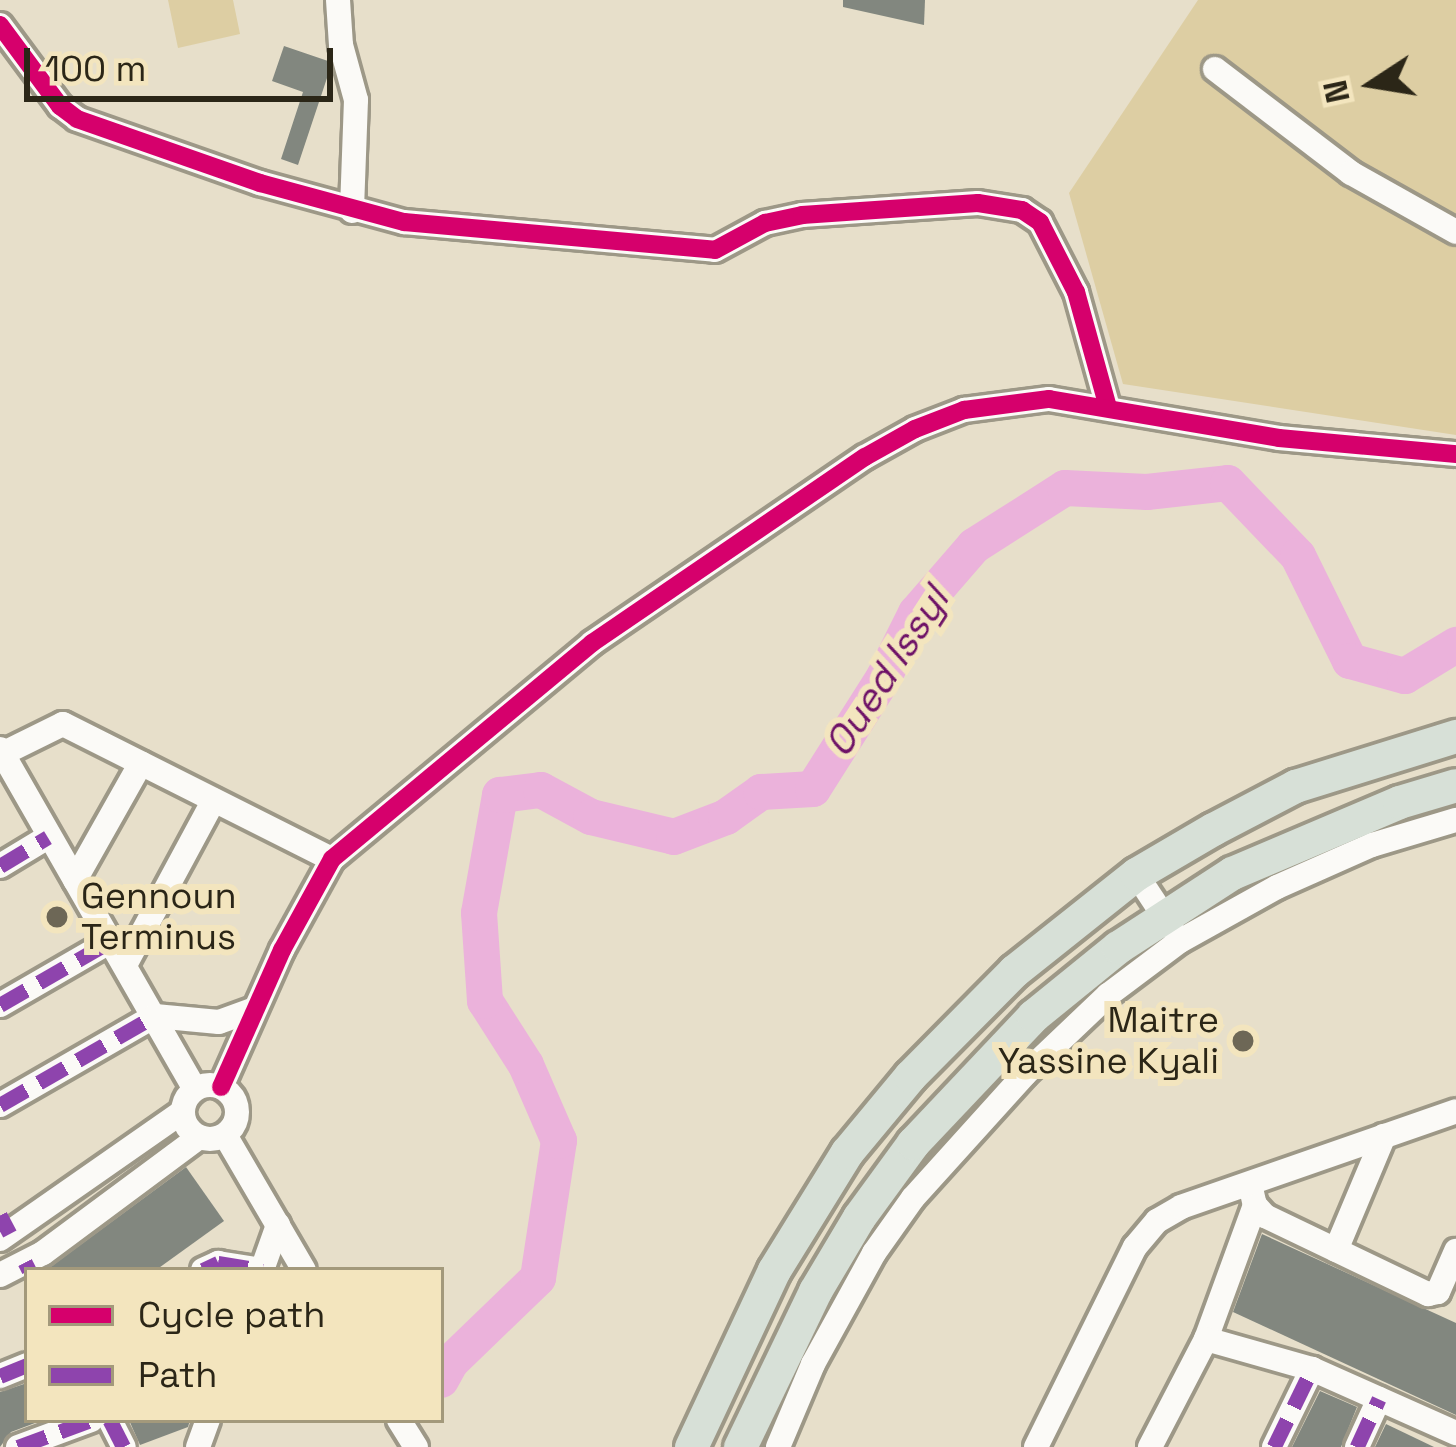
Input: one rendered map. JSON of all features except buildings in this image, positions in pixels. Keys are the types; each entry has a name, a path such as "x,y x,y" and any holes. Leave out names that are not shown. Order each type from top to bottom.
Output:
{"main road":[{"path":"691,1447 774,1270 847,1152 910,1076 1014,971 1136,874 1294,787 1456,736"},
{"path":"740,1447 799,1357 859,1217 913,1143 1034,1016 1172,929 1271,854 1456,785"}],"street":[{"path":"338,0 341,45 356,100 352,211"},
{"path":"0,25 60,106 77,119 352,211 461,230 566,234 715,250 764,223 802,214 978,202 1022,210 1040,222 1076,292 1107,404"},
{"path":"1215,69 1351,173 1456,232"},
{"path":"220,1087 332,859 592,643 865,457 915,429 986,405 1048,399 1107,404 1279,438 1456,454"},
{"path":"194,1088 1,752 63,724 332,859"},
{"path":"75,880 141,763"},
{"path":"125,965 214,800"},
{"path":"1136,874 1172,929 1372,844 1456,820"},
{"path":"0,866 48,836"},
{"path":"0,1005 112,941"},
{"path":"0,1105 155,1016 219,1022 256,1009"},
{"path":"194,1088 220,1087"},
{"path":"220,1087 237,1112 225,1135"},
{"path":"3,1229 182,1112 194,1088"},
{"path":"1036,1447 1147,1230 1181,1207 1252,1194 1384,1136 1456,1111"},
{"path":"182,1112 199,1137"},
{"path":"0,1275 27,1266 199,1137 225,1135"},
{"path":"225,1135 302,1267"},
{"path":"1336,1250 1384,1136"},
{"path":"1252,1194 1265,1216 1434,1295 1456,1251"},
{"path":"1150,1447 1206,1339 1252,1194"},
{"path":"263,1267 278,1225"},
{"path":"209,1267 218,1263 243,1267"},
{"path":"746,1331 799,1357 778,1447"},
{"path":"1206,1339 1312,1369 1456,1433"},
{"path":"1274,1447 1312,1369"},
{"path":"1357,1447 1379,1399"},
{"path":"18,1447 83,1423"}],"shaded area":[{"path":"168,0 233,0 240,34 178,48"},
{"path":"1198,0 1456,0 1456,435 1123,384 1069,193"}],"waterway":[{"name":"Oued Issyl","path":"444,1375 451,1362 538,1278 559,1141 526,1065 485,1001 479,913 500,795 541,790 591,817 674,837 726,817 761,792 813,789 884,677 916,613 974,546 1065,488 1147,492 1228,483 1298,556 1350,661 1405,676 1456,645"}],"marked path":[{"path":"0,866 48,837"},
{"path":"0,1005 111,941"},
{"path":"0,1105 155,1016"},
{"path":"0,1215 10,1234"},
{"path":"25,1262 28,1267"},
{"path":"209,1267 218,1263 243,1267"},
{"path":"0,1376 24,1366"},
{"path":"1274,1447 1312,1369"},
{"path":"1357,1447 1379,1399"},
{"path":"18,1447 83,1423"},
{"path":"112,1423 124,1447"}],"cycle path":[{"path":"0,25 60,106 77,119 260,183 404,222 715,250 765,223 802,215 978,203 1022,210 1040,222 1076,292 1107,404"},
{"path":"221,1087 282,950 332,859 592,643 865,457 915,429 964,410 1049,399 1279,438 1456,454"}],"place":[{"name":"Gennoun Terminus","path":"57,917"},
{"name":"Maitre Yassine Kyali","path":"1243,1041"}]}
